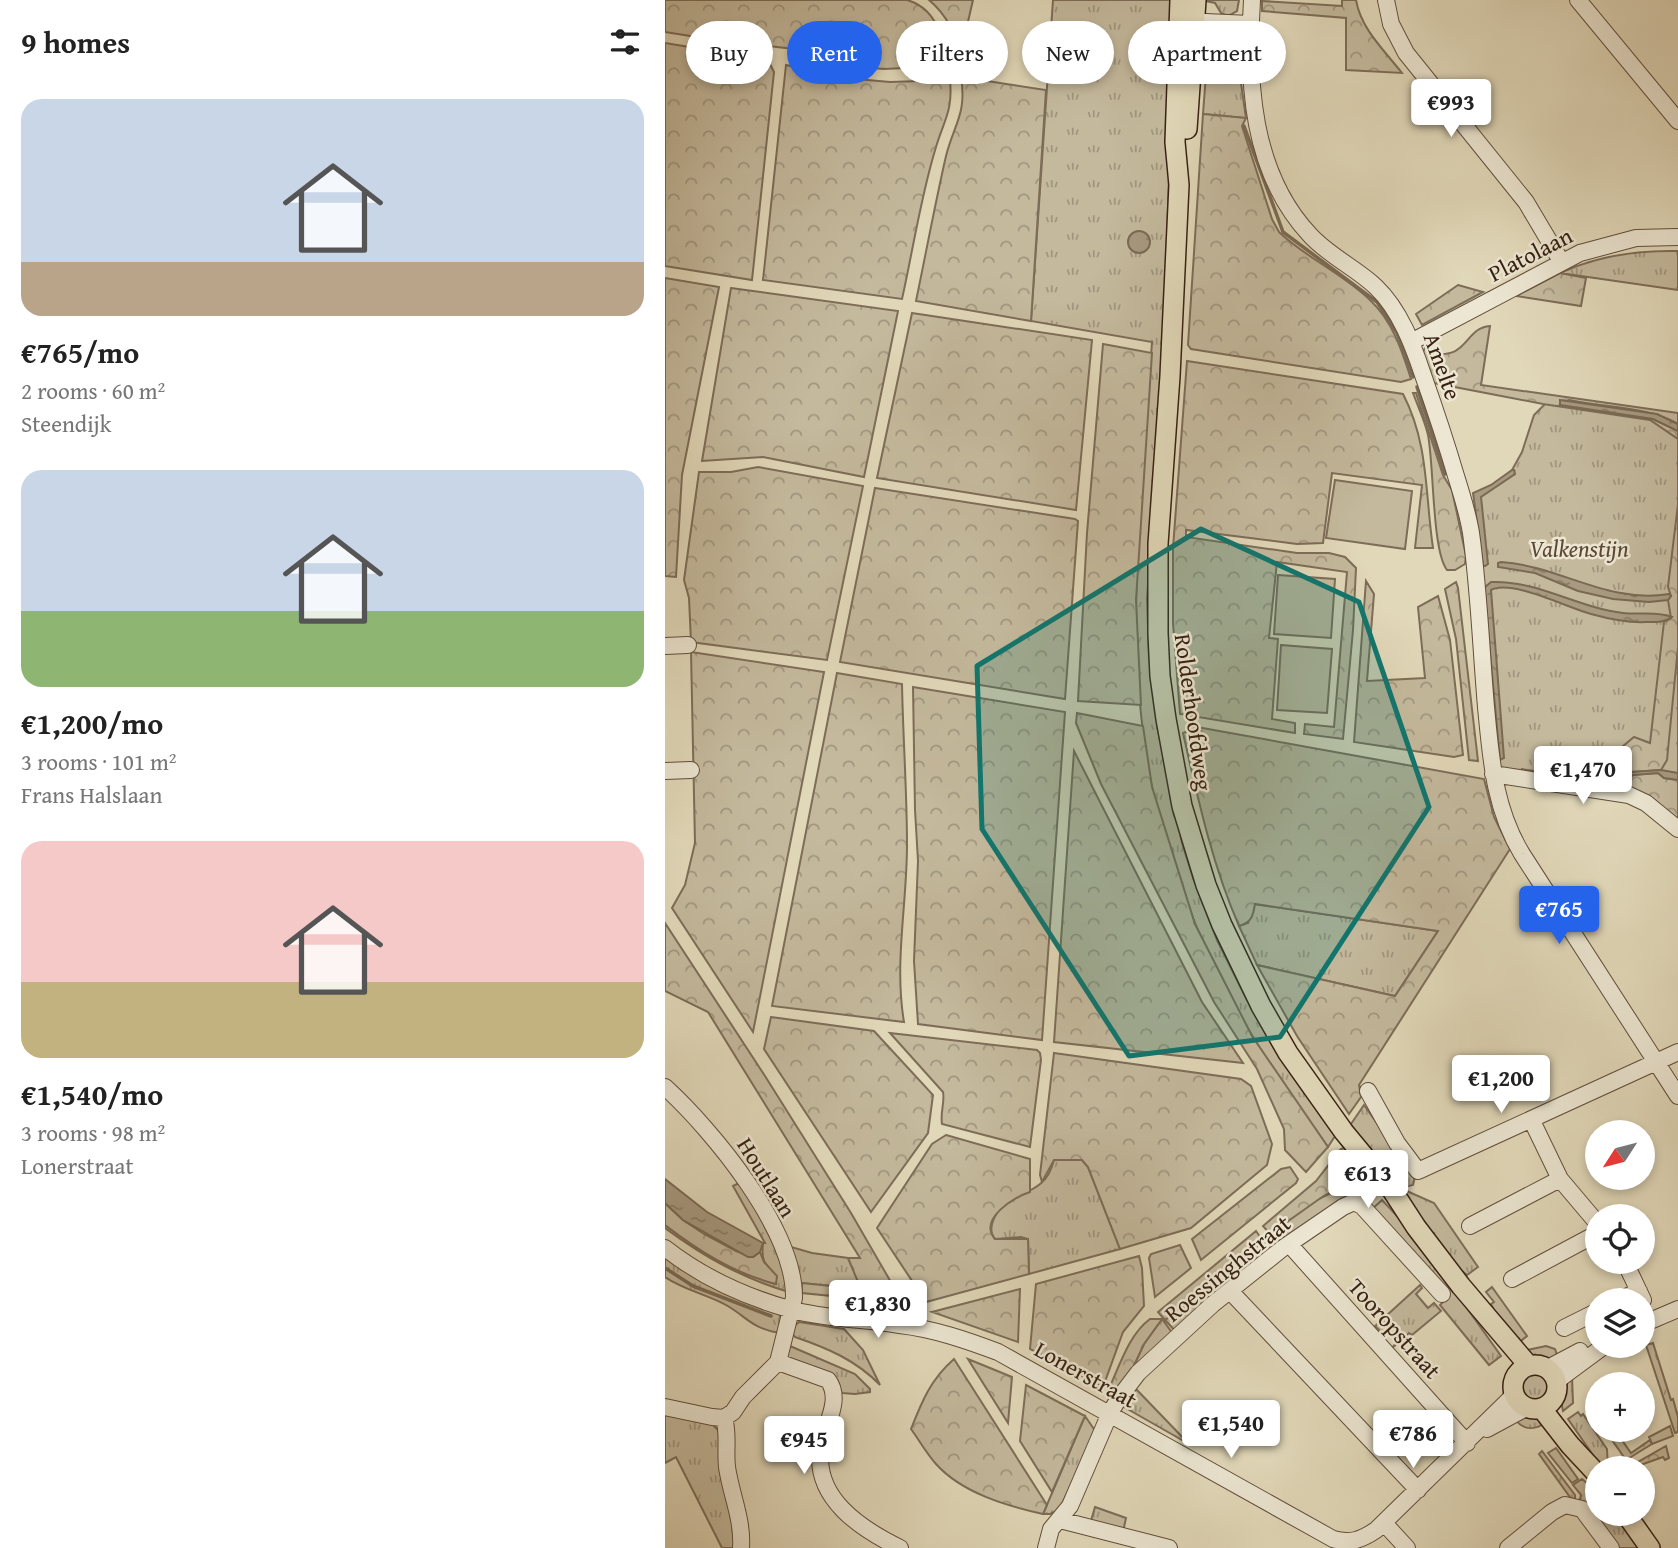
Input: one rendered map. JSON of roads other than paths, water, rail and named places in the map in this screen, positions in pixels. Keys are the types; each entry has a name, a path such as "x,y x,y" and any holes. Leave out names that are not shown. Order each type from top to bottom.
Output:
{"main road":[{"name":"Rolderhoofdweg","path":"1180,0 1187,21"},
{"name":"Rolderhoofdweg","path":"1187,21 1196,0"},
{"name":"Rolderhoofdweg","path":"1181,84 1175,142 1179,185 1170,376 1158,544 1158,644 1166,719 1182,806 1206,885 1238,961 1288,1053 1363,1158 1392,1189 1416,1227 1461,1286 1538,1372"},
{"path":"1533,1403 1557,1395 1538,1372 1514,1381 1533,1403 1570,1445 1585,1461"},
{"path":"1634,1526 1650,1548"}],"street":[{"name":"Amelte","path":"1250,21 1252,0"},
{"path":"1386,0 1391,24 1406,53 1525,202 1561,261"},
{"path":"1578,0 1678,121"},
{"name":"Amelte","path":"1252,84 1252,100 1261,142 1274,181 1291,212 1310,236 1377,288 1392,306 1411,342 1447,445 1471,531 1493,774 1501,810 1512,837 1678,1096"},
{"name":"Platolaan","path":"1411,342 1561,261 1595,248 1628,240 1678,237"},
{"path":"665,646 688,645"},
{"path":"665,771 691,770"},
{"path":"1493,774 1629,795 1646,803 1678,828"},
{"path":"1368,1091 1397,1143 1418,1171 1678,1052"},
{"name":"Houtlaan","path":"665,1087 719,1144 764,1210 791,1270 794,1298 778,1362"},
{"path":"1532,1121 1560,1179 1585,1209"},
{"path":"1470,1226 1560,1179"},
{"name":"Roessinghstraat","path":"1046,1548 1051,1529 1075,1497 1110,1413 1138,1373 1213,1304 1289,1244 1348,1204 1358,1204 1442,1293"},
{"path":"1512,1279 1585,1240"},
{"name":"Tooropstraat","path":"1289,1244 1473,1437"},
{"name":"Lonerstraat","path":"665,1248 732,1289 790,1309 903,1325 944,1333 971,1342 1024,1366 1110,1413 1331,1544 1359,1540 1384,1523 1473,1437 1484,1423 1533,1403"},
{"path":"1230,1291 1418,1490"},
{"path":"1655,1319 1678,1309"},
{"path":"1564,1328 1585,1318"},
{"path":"1538,1372 1585,1348"},
{"path":"1538,1372 1585,1353"},
{"path":"665,1407 724,1418 733,1412 743,1397 778,1362 828,1380 833,1387 835,1398 821,1448 821,1471 826,1484 832,1497 864,1529 899,1548"},
{"path":"724,1418 729,1479 741,1520 741,1548"},
{"path":"1508,1548 1552,1512 1565,1505 1582,1509 1611,1548"},
{"path":"1060,1520 1169,1548"},
{"path":"1384,1523 1407,1548"}],"water":[{"path":"1139,231 1149,238 1150,242 1143,252 1139,253 1129,246 1128,242 1135,232"},
{"path":"1560,400 1657,414 1678,424 1678,431 1653,419 1560,405"},
{"path":"1512,470 1515,474 1481,497 1488,564 1483,566 1473,493 1491,485"},
{"path":"1501,562 1544,570 1625,594 1671,596 1668,600 1649,602 1613,599 1578,591 1535,573 1498,567"},
{"path":"1491,582 1525,585 1606,610 1672,617 1656,622 1618,620 1591,614 1526,591 1512,588 1491,590 1504,758 1500,760 1484,588"},
{"path":"1521,769 1616,783 1632,772 1661,770 1678,773 1678,780 1664,778 1658,773 1633,775 1623,784 1617,785"},
{"path":"665,1179 707,1212 763,1243 760,1252 748,1257 683,1220 665,1203"}],"waterway":[{"path":"1244,126 1283,232 1377,302 1397,333 1413,377"},
{"path":"1417,387 1445,474"},
{"path":"665,1268 693,1286 771,1316"}],"park label":[{"name":"Valkenstijn","path":"1579,548"}]}
